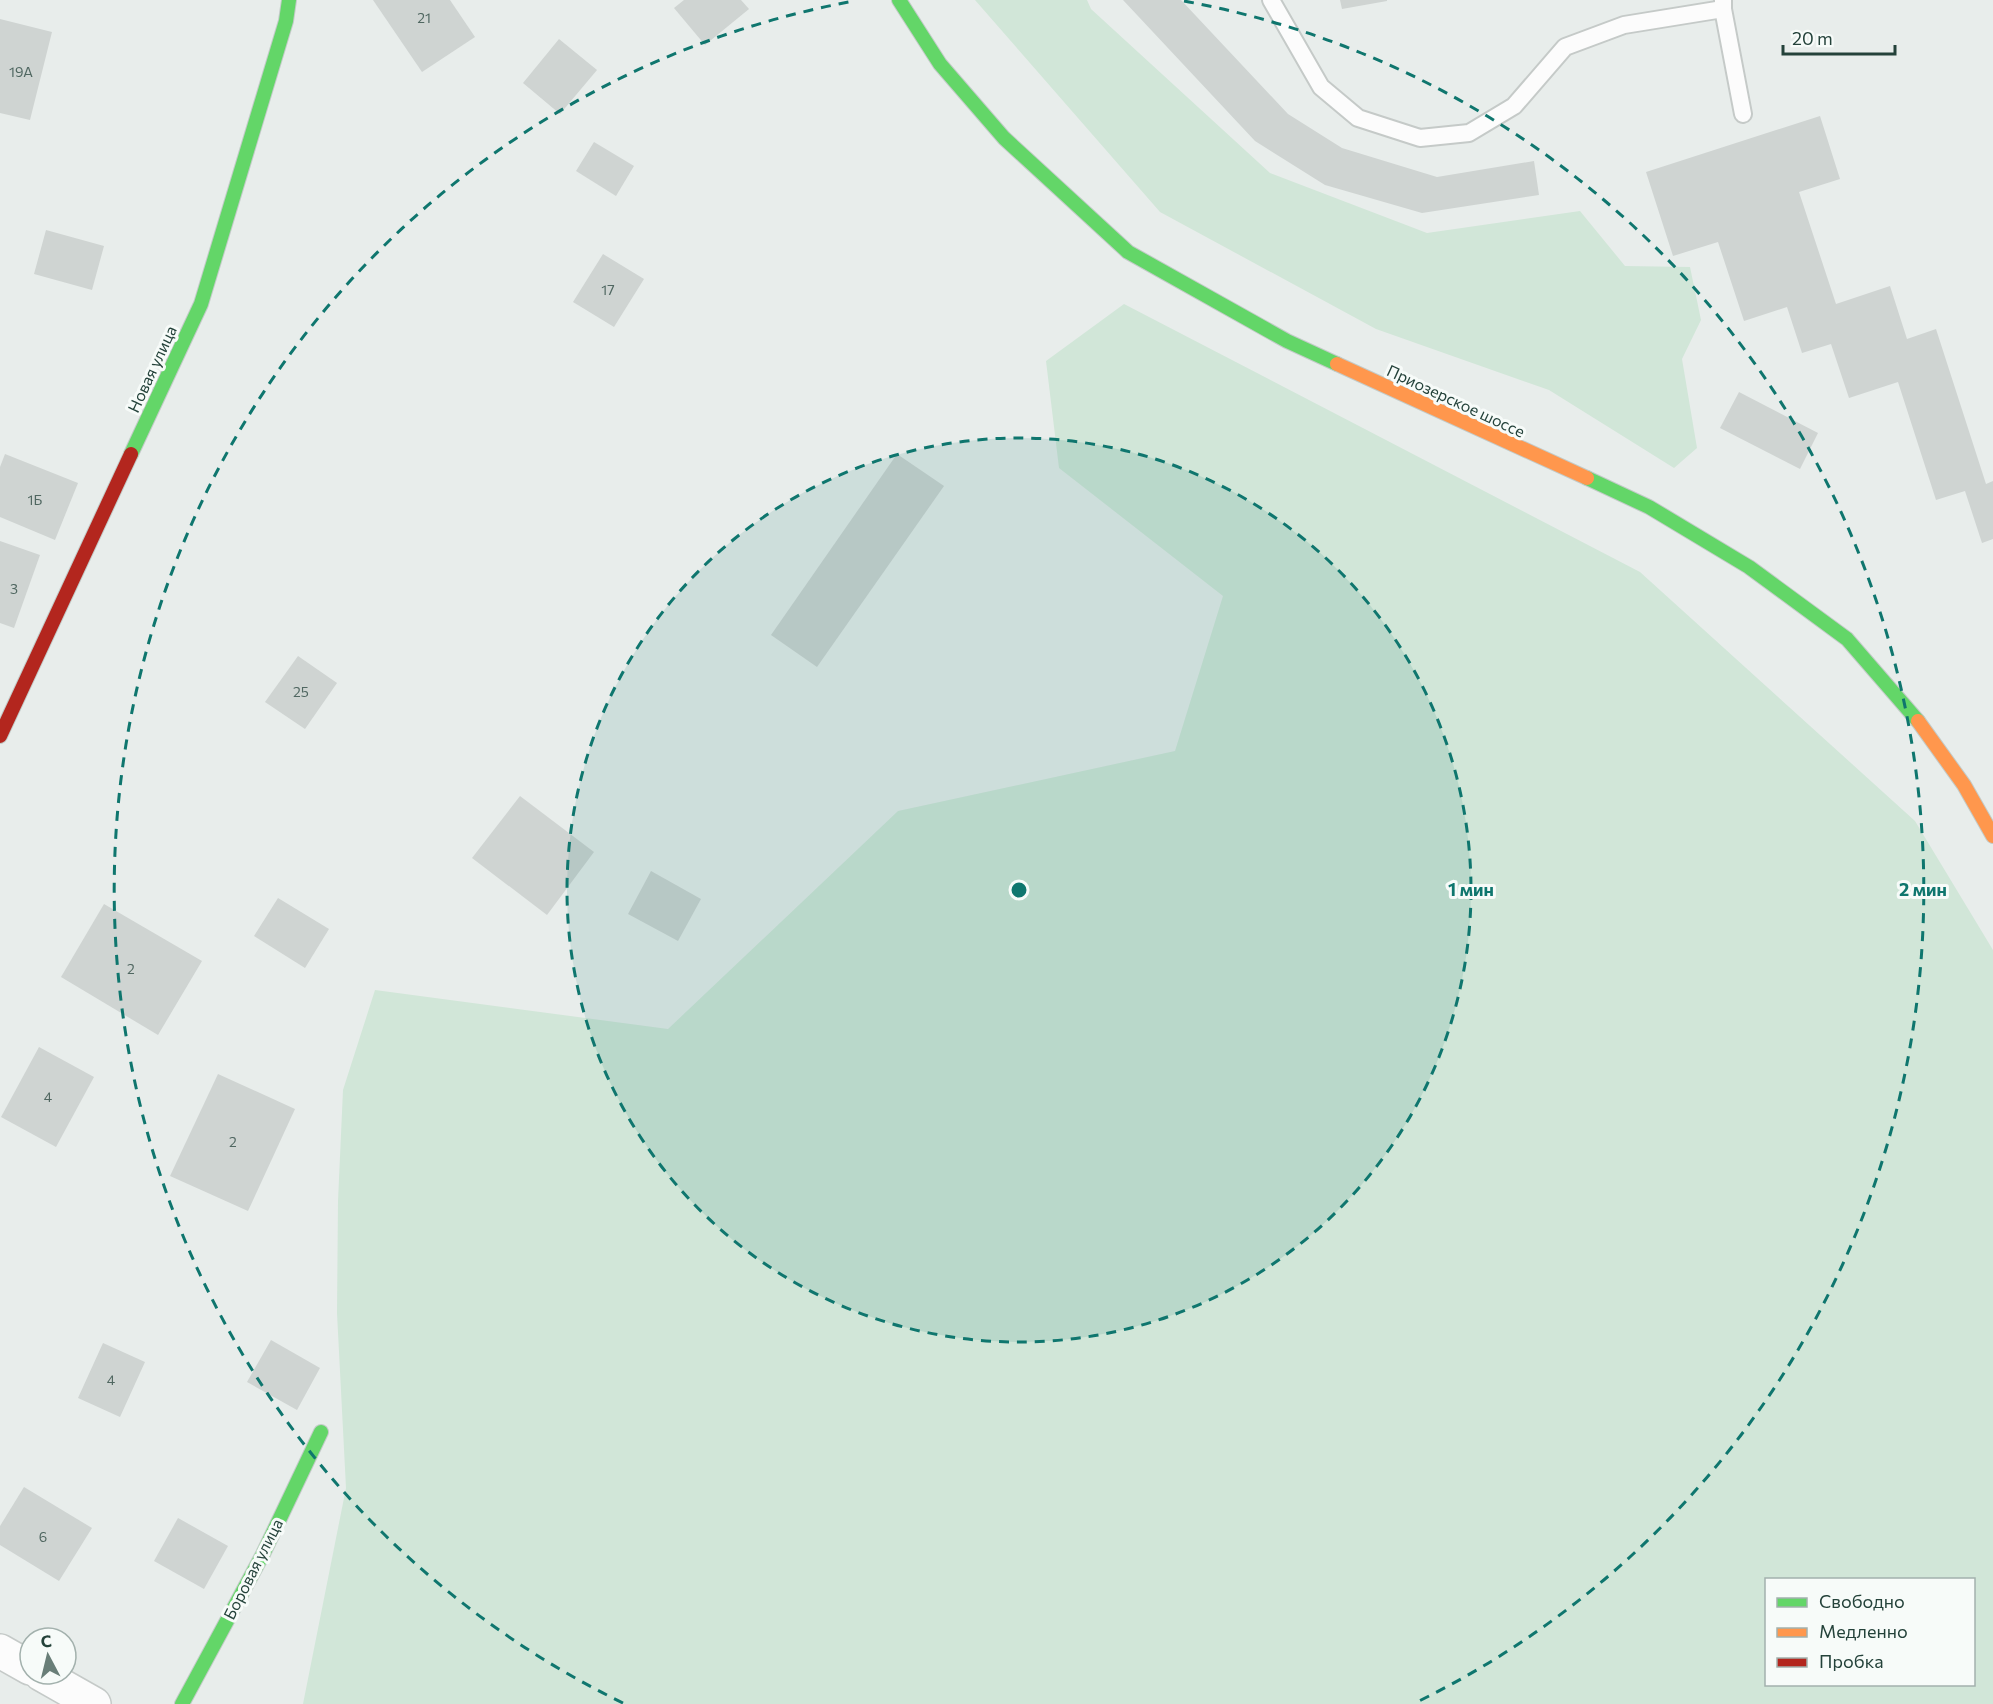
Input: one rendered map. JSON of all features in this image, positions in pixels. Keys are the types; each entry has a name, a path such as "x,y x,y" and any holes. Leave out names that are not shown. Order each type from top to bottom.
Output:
{"main road":[{"name":"Новая улица","path":"0,736 201,304 286,21 289,0"},
{"name":"Приозерское шоссе","path":"899,0 940,64 1004,138 1128,252 1287,341 1649,507 1749,567 1847,639 1910,709 1964,785 1993,836"},
{"name":"Боровая улица","path":"182,1704 262,1554 321,1432"}],"street":[{"path":"0,1651 18,1661"},
{"path":"62,1686 94,1704"}],"lane":[{"path":"1270,0 1321,87 1358,118 1420,138 1468,133 1514,106 1565,47 1624,26 1723,4 1743,114"},
{"path":"1283,0 1288,28"}],"green space":[{"path":"975,0 1087,0 1091,9 1270,173 1427,233 1580,211 1625,266 1690,267 1701,320 1682,359 1697,448 1674,468 1549,390 1376,329 1160,212"},
{"path":"1124,304 1640,572 1915,821 1993,950 1993,1704 303,1704 346,1488 337,1313 338,1201 343,1090 375,990 668,1029 898,811 1175,751 1223,596 1059,468 1046,361"}],"building":[{"path":"373,0 450,0 475,37 422,72"},
{"path":"684,0 741,0 749,9 705,45 674,8"},
{"path":"1123,0 1181,0 1288,114 1342,148 1437,177 1534,161 1539,195 1422,213 1325,185 1255,141"},
{"path":"1340,0 1387,0 1387,1 1342,9"},
{"path":"0,19 52,32 30,120 0,113"},
{"path":"559,39 597,70 560,114 523,83"},
{"path":"1820,116 1840,179 1799,192 1836,304 1890,286 1907,339 1936,329 1986,484 1993,481 1993,539 1982,543 1965,491 1936,500 1898,382 1849,398 1831,344 1802,353 1787,307 1744,321 1718,242 1673,256 1646,172"},
{"path":"594,142 634,166 616,196 576,171"},
{"path":"46,230 104,246 92,290 34,274"},
{"path":"603,254 644,279 614,327 573,302"},
{"path":"1739,392 1818,433 1800,469 1720,428"},
{"path":"5,454 78,483 55,540 0,517 0,467"},
{"path":"897,454 944,486 817,667 771,635"},
{"path":"0,541 40,555 14,628 0,623"},
{"path":"298,656 337,683 305,729 265,702"},
{"path":"520,796 594,852 547,915 472,858"},
{"path":"651,871 701,899 678,941 628,914"},
{"path":"278,898 329,929 305,968 254,936"},
{"path":"104,904 202,961 158,1035 61,977"},
{"path":"39,1047 94,1077 56,1147 1,1117"},
{"path":"218,1074 295,1109 248,1211 170,1176"},
{"path":"271,1340 320,1368 297,1410 247,1382"},
{"path":"103,1343 145,1362 120,1417 78,1398"},
{"path":"24,1487 92,1528 59,1581 0,1545 0,1526"},
{"path":"178,1518 228,1546 204,1589 154,1561"}],"traffic: fast":[{"path":"131,454 201,304 286,21 289,0"},
{"path":"899,0 940,64 1004,138 1128,252 1287,341 1337,364"},
{"path":"1587,478 1649,507 1749,567 1847,639 1918,721"},
{"path":"182,1704 263,1554 321,1432"}],"traffic: slow":[{"path":"1337,364 1587,478"},
{"path":"1918,721 1964,785 1993,836"}],"traffic: jam":[{"path":"0,736 131,454"}]}
